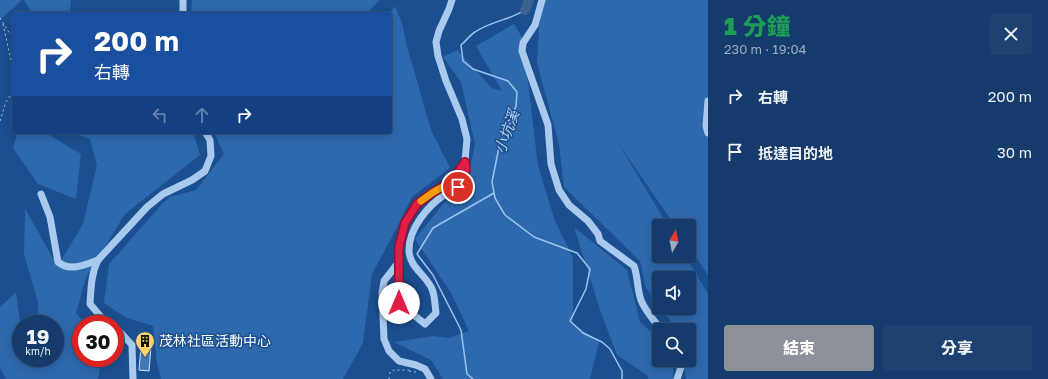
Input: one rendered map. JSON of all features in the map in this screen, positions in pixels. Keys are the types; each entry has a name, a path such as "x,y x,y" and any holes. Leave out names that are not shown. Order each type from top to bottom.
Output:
{"street":[{"path":"183,0 183,12"},
{"path":"452,0 436,42 438,56 446,81 462,119 467,139 465,162 466,170 458,187 444,196 425,212 411,238 409,250 413,265 432,289 436,313 425,324 399,303 399,247 405,223 417,204 451,182 465,162"},
{"path":"542,0 535,25 522,43 522,51 548,125 551,164 559,190 569,205 588,221 598,234 600,242 634,266 637,286 642,302 656,323"},
{"path":"708,101 706,126 708,133"},
{"path":"99,315 90,304 91,284 94,268 98,260 147,207 163,194 192,180 205,171 211,156 210,140 206,134"},
{"path":"41,194 50,217 58,262 64,267 78,267 98,260"},
{"path":"398,263 384,281 382,293 384,339 389,351 399,361 425,369 431,379"},
{"path":"124,337 132,345 133,379"},
{"path":"677,379 681,367"}],"path":[{"path":"0,18 10,34 12,34"},
{"path":"3,24 12,65"},
{"path":"0,121 6,102 12,93"},
{"path":"390,379 390,372 394,370 408,370 418,373"}],"shaded area":[{"path":"0,0 22,0 0,20"},
{"path":"24,0 71,0 70,12 32,12"},
{"path":"192,0 379,0 369,12 191,12"},
{"path":"544,0 708,0 708,275 696,257 696,219 670,219 617,141 664,219 652,219 652,263 690,263 695,271 652,271 652,296 646,288 640,261 564,187 559,144 537,63 540,10"},
{"path":"395,6 402,23 431,130 450,168 412,197 372,274 363,343 343,379 161,379 157,364 153,326 125,317 104,303 109,264 170,197 196,190 224,154 215,134 392,134 392,12 390,12"},
{"path":"514,24 523,39 538,166 555,221 573,258 573,323 599,342 590,379 443,379 431,360 394,342 433,336 449,338 469,331 451,293 415,239 443,204 466,187 475,144 461,82 443,57 457,50 492,88 502,91 476,46"},
{"path":"17,134 47,134 81,154 76,199 38,184 13,148"},
{"path":"76,134 194,134 200,155 125,214 86,277 76,313 78,315 72,315 72,367 100,367 98,379 6,379 0,368 0,307 16,292 19,315 12,315 12,367 64,367 64,315 38,315 38,302 24,254 25,208 52,257 60,262 83,224 97,165 90,139"},
{"path":"574,227 627,270 640,322 652,333 652,367 673,367 673,379 648,379 647,375 617,355 600,310"},
{"path":"696,273 708,294 708,379 686,379 684,367 696,367 696,323 672,323 666,315 696,315"}],"building":[{"name":"茂林社區活動中心","path":"141,346 151,347 149,371 139,370"}],"waterway":[{"name":"小坑溪","path":"525,10 529,0"},
{"name":"小坑溪","path":"525,10 481,28 473,33 461,45 463,61 473,69 508,81 517,92 516,106 510,123 500,142 492,182 495,198 505,215 534,237 577,253 590,269 586,289 570,321 583,333 602,342 610,349 622,371 622,379"},
{"name":"小坑溪","path":"473,379 467,374 461,330 433,275 417,254 433,228 494,193"}],"slow traffic":[{"path":"421,201 453,180"}],"place":[{"name":"茂林社區活動中心","path":"145,358"}],"route":[{"path":"399,303 399,247 405,223 417,204 451,182 465,162 466,170 458,187"}]}
